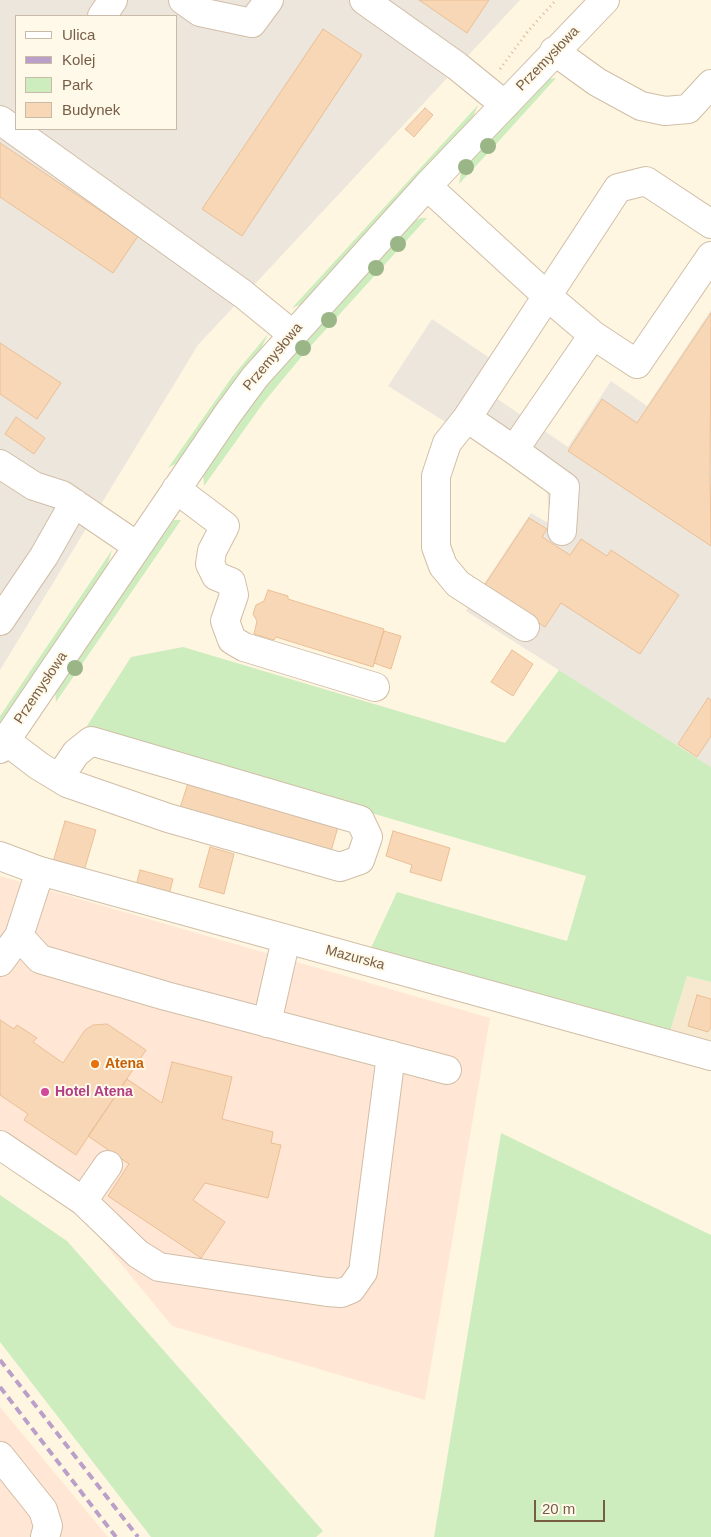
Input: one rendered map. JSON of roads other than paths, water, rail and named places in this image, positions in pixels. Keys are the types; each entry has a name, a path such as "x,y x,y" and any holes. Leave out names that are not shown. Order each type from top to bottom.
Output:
{"street":[{"path":"103,15 113,0"},
{"path":"183,0 200,12 252,23 269,0"},
{"path":"364,0 457,66 505,105"},
{"name":"Przemysłowa","path":"3,744 249,384 427,186 554,51 606,3"},
{"path":"554,51 597,82 641,106 666,110 688,109 711,84"},
{"path":"0,120 15,127"},
{"path":"26,132 243,294 292,334"},
{"path":"524,627 458,584 443,566 436,547 436,476 447,443 467,418 618,188 646,181 711,224"},
{"path":"427,186 547,296 593,335 637,364 711,256"},
{"path":"514,450 593,335"},
{"path":"467,418 565,487 562,531"},
{"path":"0,464 34,486 62,495 137,546"},
{"path":"176,490 225,526 212,551 210,564 216,576 231,582 234,595 225,621 232,640 244,647 375,686"},
{"path":"0,621 44,556 74,503"},
{"path":"3,744 59,778 67,782 168,818 340,867 360,860 368,837 360,820 91,741 76,753 59,778"},
{"name":"Mazurska","path":"0,856 40,871 711,1056"},
{"path":"0,962 19,936 40,871"},
{"path":"19,936 40,959 166,996 447,1070"},
{"path":"267,1023 286,939"},
{"path":"0,1145 83,1201 138,1254 159,1267 341,1293 351,1289 363,1272 391,1056"},
{"path":"83,1201 108,1165"},
{"path":"0,1456 43,1510 48,1526 45,1537"}],"railway":[{"path":"0,1360 138,1537"},
{"path":"0,1387 116,1537"}],"place":[{"name":"Atena","path":"95,1064"},
{"name":"Hotel Atena","path":"45,1092"}]}
